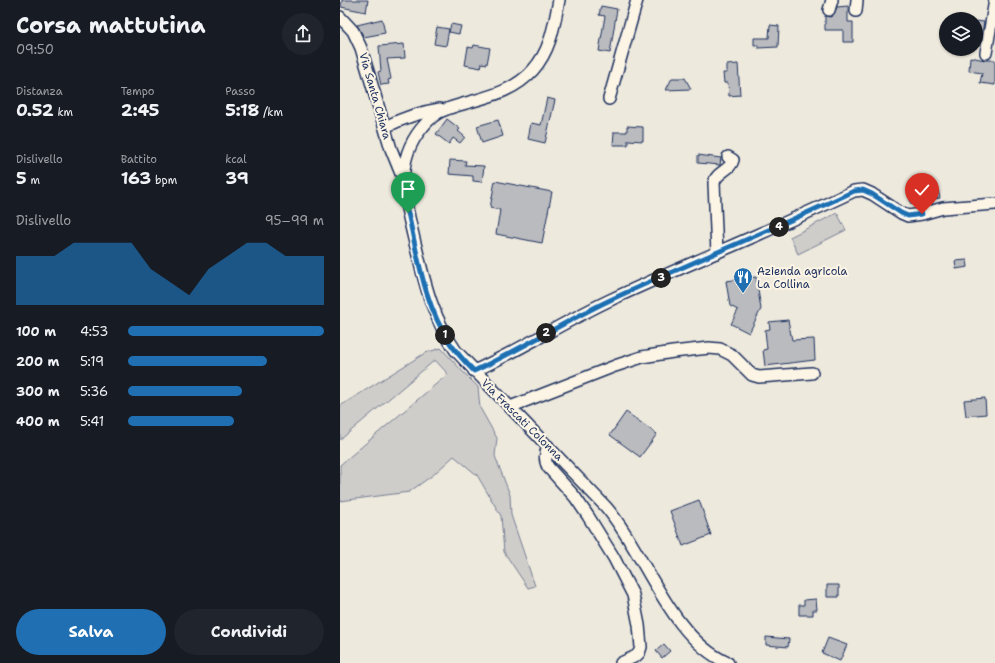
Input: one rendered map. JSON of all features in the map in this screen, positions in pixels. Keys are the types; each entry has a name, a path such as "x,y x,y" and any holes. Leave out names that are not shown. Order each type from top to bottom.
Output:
{"street":[{"name":"Via Frascati Colonna","path":"560,0 553,32 547,50 529,74 517,85 508,89 438,113 429,120 414,139 406,158 403,179 408,213 430,303 439,324 450,343 474,371 548,446 606,507 618,522 667,604 684,627 703,647 728,663"},
{"path":"609,99 637,0"},
{"path":"986,53 995,0"},
{"name":"Via Santa Chiara","path":"340,17 353,31 361,48 392,154 403,179"},
{"path":"385,126 416,114 449,108"},
{"path":"717,253 714,183 719,174 731,164 732,160 728,157"},
{"path":"474,371 504,357 583,313 801,217 854,191 863,190 872,194 908,216 943,208 995,204"},
{"path":"510,407 615,366 642,357 673,352 709,348 720,349 732,355 748,373 759,377 812,373"},
{"path":"548,446 545,457 548,467 575,497 588,516 614,558 633,595 640,626 641,647 636,656 621,663"}],"shaded area":[{"path":"837,213 846,230 798,254 790,237"},
{"path":"441,348 478,387 480,408 497,438 495,456 510,495 511,515 535,586 528,588 504,552 501,516 477,475 454,456 433,475 409,492 340,501 340,465 448,374 435,360 340,440 340,406 425,353"}],"building":[{"path":"342,0 368,0 366,12 341,7"},
{"path":"601,6 617,9 610,53 599,51 605,16 599,15"},
{"path":"848,6 848,22 853,22 853,42 843,42 843,30 825,30 825,16 830,17 833,15 837,7"},
{"path":"382,19 385,33 364,37 357,25"},
{"path":"451,24 461,26 459,34 449,32"},
{"path":"770,25 779,26 778,47 758,48 758,45 754,45 754,38 769,38"},
{"path":"437,27 449,29 446,46 434,44"},
{"path":"404,44 405,58 387,59 391,79 388,80 389,84 381,85 378,72 381,71 379,46"},
{"path":"474,45 490,48 487,64 482,63 481,68 465,65 468,47 473,48"},
{"path":"970,57 995,60 995,85 980,83 982,73 969,71"},
{"path":"738,64 740,95 729,96 728,83 724,83 723,73 727,73 727,65"},
{"path":"672,78 685,78 691,89 666,90"},
{"path":"547,98 555,100 545,143 528,139 531,123 541,125"},
{"path":"447,119 460,129 458,131 465,137 460,143 453,138 449,144 436,134"},
{"path":"498,120 503,136 482,143 477,126"},
{"path":"627,126 643,127 643,141 628,140 628,145 613,145 614,132 627,132"},
{"path":"698,155 721,158 720,165 698,163"},
{"path":"450,160 466,161 465,165 484,166 482,182 473,181 473,176 449,174"},
{"path":"495,181 552,192 542,243 496,234 500,210 490,208"},
{"path":"937,185 940,198 911,204 908,190"},
{"path":"967,260 968,267 956,269 955,261"},
{"name":"Azienda agricola La Collina","path":"756,277 761,309 749,333 731,324 738,310 730,306 726,281"},
{"path":"788,320 792,340 814,339 815,360 765,366 763,350 767,349 765,330 770,329 769,322"},
{"path":"985,398 986,414 966,416 964,400"},
{"path":"626,412 657,434 640,457 610,435"},
{"path":"699,500 711,535 683,546 670,511"},
{"path":"827,585 839,585 839,597 827,597"},
{"path":"816,599 817,610 813,610 813,615 799,615 799,605 804,605 804,600"},
{"path":"766,637 789,639 788,647 766,645"},
{"path":"828,638 847,645 840,661 822,653"},
{"path":"664,644 670,651 662,658 656,651"}],"place":[{"name":"Azienda agricola La Collina","path":"743,294"}],"route":[{"path":"408,213 426,290 435,315 450,343 474,371 504,357 583,313 801,217 854,191 863,190 872,194 908,216 922,214"}]}
